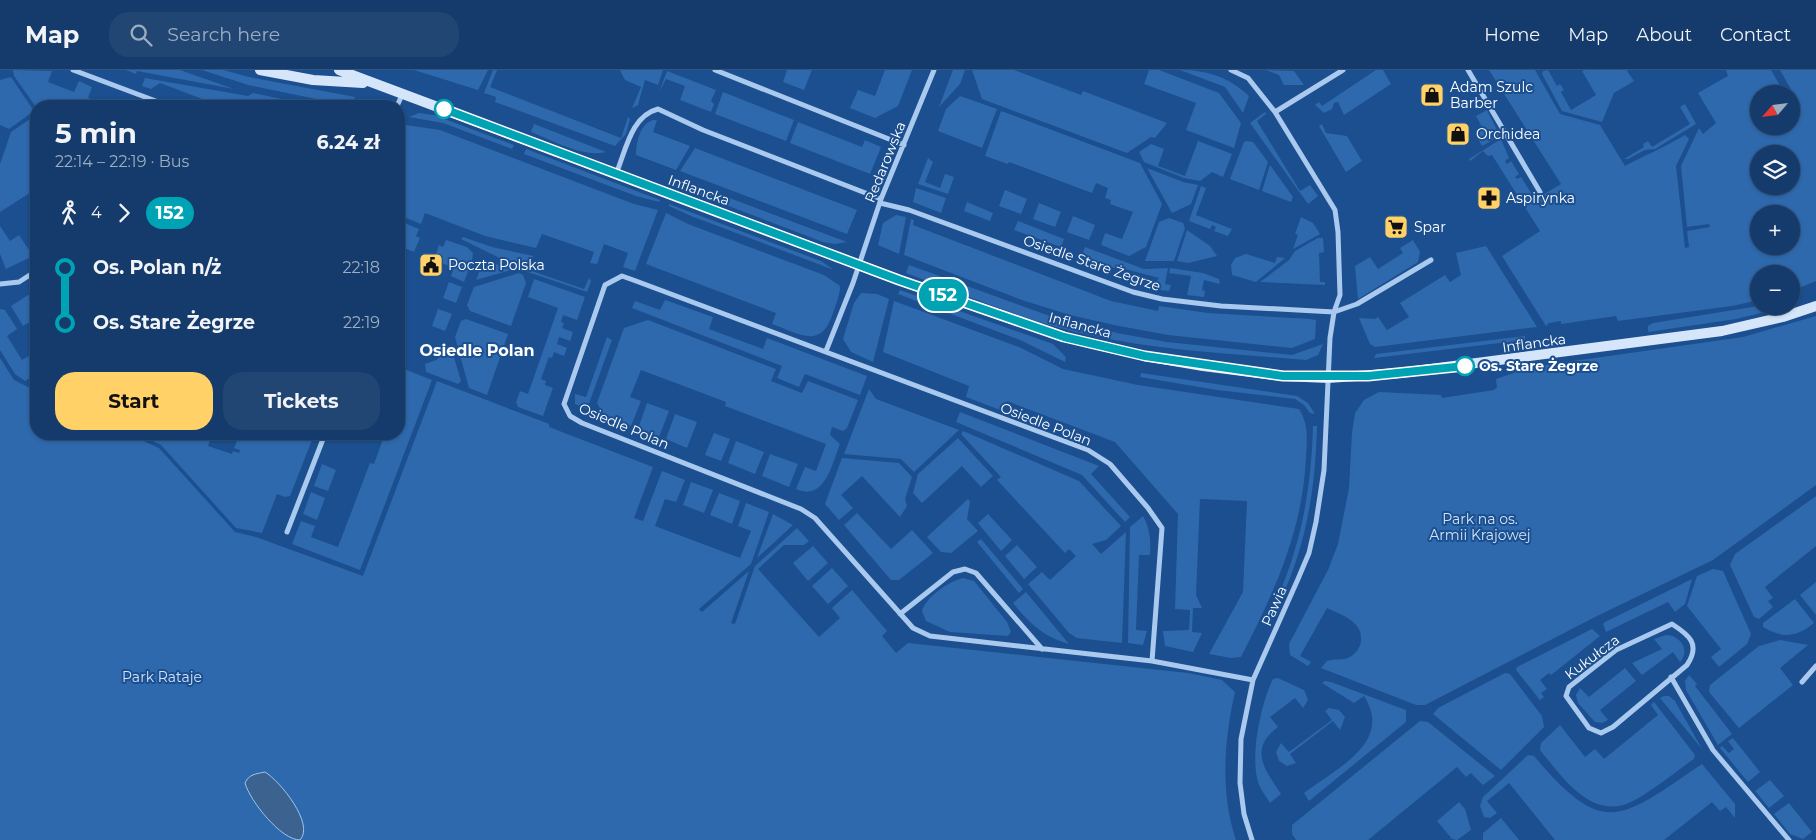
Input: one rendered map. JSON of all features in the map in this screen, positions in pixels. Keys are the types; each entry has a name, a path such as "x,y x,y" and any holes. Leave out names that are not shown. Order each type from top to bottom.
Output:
{"street":[{"path":"73,70 153,100"},
{"name":"Inflancka","path":"260,70 313,80 371,83"},
{"name":"Inflancka","path":"339,70 860,265 1064,337 1145,356 1203,366 1283,376 1328,378 1384,375 1693,335 1745,326 1816,306"},
{"path":"715,70 904,145"},
{"name":"Redarowska","path":"860,265 880,201 934,70"},
{"path":"1231,70 1248,78 1275,112 1335,210 1338,232 1340,295 1334,312 1328,378"},
{"path":"1275,112 1343,70"},
{"path":"1468,70 1540,192"},
{"path":"400,100 402,95"},
{"name":"Osiedle Stare Żegrze","path":"616,174 637,121 644,114 658,109 703,130 880,201 1118,287 1162,299 1221,306 1334,312 1357,304 1431,260"},
{"path":"826,351 860,265"},
{"path":"0,284 19,282 30,275"},
{"name":"Osiedle Polan","path":"1152,661 1162,528 1148,508 1110,464 1088,450 622,276 605,286 564,404 570,416 582,423 802,509 815,518 913,628 930,636 1152,661 1253,680"},
{"name":"Pawia","path":"1252,840 1242,802 1239,765 1240,738 1253,680 1298,579 1312,537 1322,496 1328,378"},
{"path":"287,532 323,440"},
{"path":"900,614 953,572 965,569 976,572 1043,650"},
{"name":"Kukułcza","path":"1672,624 1686,634 1694,647 1694,655 1687,665 1671,677 1613,727 1601,733 1588,728 1566,696 1569,687 1616,650 1672,624"},
{"path":"1802,682 1816,666"},
{"path":"1671,677 1713,750 1788,840"}],"green space":[{"path":"13,70 52,71 48,82 74,92 79,81 92,87 88,98 94,100 31,100 14,76"},
{"path":"126,70 180,70 234,89 137,71 136,74"},
{"path":"202,70 223,70 249,77 355,97 354,100 322,100 248,85"},
{"path":"414,70 488,70 478,90"},
{"path":"493,70 497,70 490,87 621,138 628,117 630,119 626,134 615,146 495,102 496,97 484,93"},
{"path":"620,70 663,70 658,85 645,80 638,105 632,108 641,87 625,80"},
{"path":"787,70 812,70 804,90 783,82"},
{"path":"885,70 912,70 898,106 875,118 850,108 858,90 875,96"},
{"path":"953,70 965,70 960,84 939,107"},
{"path":"972,70 1014,70 1081,95 1083,91 1167,123 1155,138 1151,137 1127,153 982,99"},
{"path":"1149,70 1159,70 1219,93 1241,123 1234,148 1186,130 1196,103 1144,84"},
{"path":"1180,70 1208,73 1234,84 1249,96 1243,113 1225,87"},
{"path":"1266,70 1294,71 1304,85 1284,85 1279,75"},
{"path":"1376,70 1383,70 1391,84 1344,115 1338,102 1334,103 1332,109 1324,113 1315,105 1319,102 1322,106"},
{"path":"1489,70 1535,70 1560,114 1600,125 1625,166 1685,135 1689,139 1676,166 1685,248 1689,247 1687,231 1710,227 1709,224 1687,227 1681,166 1699,128 1703,134 1716,123 1698,93 1728,76 1726,70 1771,70 1780,85 1750,85 1750,135 1800,135 1800,85 1789,85 1780,70 1816,70 1816,281 1800,287 1800,265 1750,265 1750,302 1618,321 1616,316 1561,324 1561,321 1549,323 1546,326 1502,256 1540,231 1492,155 1488,156 1483,151 1470,161 1469,159 1501,139 1509,158 1505,161 1507,164 1511,161 1519,174 1515,177 1517,179 1521,177 1533,196 1529,199 1531,202 1561,184"},
{"path":"1548,70 1557,86 1560,84 1564,90 1561,92 1571,110 1596,95 1582,71 1629,70 1627,71 1634,81 1614,93 1602,122 1562,111 1542,74 1543,71"},
{"path":"667,71 716,90 711,101 714,104 711,112 680,100 685,86 666,79 659,92"},
{"path":"11,77 30,105 30,114 9,129 0,125 0,80"},
{"path":"145,78 248,96 253,93 287,100 205,100 160,83 151,89 142,86"},
{"path":"723,92 794,120 786,141 715,114"},
{"path":"960,96 997,109 982,148 938,131 946,109"},
{"path":"1685,104 1696,124 1655,149 1645,150 1628,159 1624,159 1644,147 1643,144 1648,141 1652,147 1690,124 1680,107"},
{"path":"1487,110 1500,136 1482,146 1475,134 1483,129 1476,116"},
{"path":"1001,111 1140,163 1162,204 1146,247 1129,256 1101,245 1105,233 1122,239 1133,212 1110,204 1111,200 1105,198 1108,188 1096,183 1092,193 1009,162 1008,164 985,156"},
{"path":"1265,112 1266,114 1257,121 1300,191 1310,185 1318,196 1308,204 1250,123"},
{"path":"419,113 434,115 514,145 512,149 443,123 409,117"},
{"path":"30,119 30,193 0,212 0,164 11,132"},
{"path":"653,120 657,120 653,132 690,146 676,170 636,155 638,139 642,129"},
{"path":"798,122 862,147 865,140 881,147 870,174 790,143"},
{"path":"534,124 606,152 587,153 568,147 531,132"},
{"path":"1322,124 1326,133 1347,136 1362,161 1346,172 1319,126"},
{"path":"406,125 440,130 634,204 658,210 635,271 623,267 628,253 604,244 597,264 590,263 594,252 542,234 536,248 485,236 425,213 421,224 405,217"},
{"path":"1198,141 1232,154 1223,177 1212,172 1200,181 1184,178 1144,162 1139,152 1151,144 1164,149 1158,166 1185,176"},
{"path":"1244,142 1253,142 1268,162 1259,190 1230,179"},
{"path":"695,148 857,210 847,234 680,171"},
{"path":"526,149 660,200 659,202 636,196 524,154"},
{"path":"928,158 933,162 925,182 940,188 945,174 954,177 948,194 918,184"},
{"path":"1270,165 1293,197 1291,202 1262,191"},
{"path":"1147,168 1183,182 1198,185 1191,204 1172,213"},
{"path":"679,179 847,242 835,244 823,242 676,186"},
{"path":"1201,186 1206,188 1196,215 1232,229 1228,236 1214,231 1216,227 1212,225 1210,229 1189,221"},
{"path":"916,188 946,198 941,213 913,202"},
{"path":"1005,190 1027,199 1021,214 999,206"},
{"path":"967,202 993,213 990,221 964,211"},
{"path":"1039,203 1061,212 1055,227 1033,219"},
{"path":"669,204 821,261 834,270 691,216 669,206"},
{"path":"666,213 688,224 824,275 840,286 838,300 828,325 822,332 816,335 800,335 772,324 776,313 646,264"},
{"path":"896,215 906,217 899,254 878,245 883,223"},
{"path":"1073,216 1095,225 1089,240 1067,232"},
{"path":"1301,217 1313,223 1320,234 1293,249 1298,235 1295,234"},
{"path":"1169,218 1183,223 1185,228 1174,261 1145,261 1159,222"},
{"path":"911,219 914,220 913,225 1111,301 1158,311 1159,306 1208,313 1316,320 1315,339 1292,348 1168,335 1070,315 1022,300 904,255"},
{"path":"1018,221 1064,239 1061,247 1014,230"},
{"path":"405,223 419,229 416,236 420,238 414,252 405,248"},
{"path":"0,226 10,241 19,235 30,252 30,257 6,269 0,254"},
{"path":"1187,230 1210,246 1217,256 1188,263 1177,261"},
{"path":"463,237 492,247 533,256 529,270 584,289 589,278 591,281 587,292 528,272 461,239"},
{"path":"1318,238 1323,238 1324,252 1319,253 1320,282 1325,282 1325,285 1260,282 1289,260 1295,251"},
{"path":"446,240 467,247 473,253 464,282 451,276 454,268 434,260 439,245 443,247"},
{"path":"1413,240 1420,252 1418,262 1358,299 1355,266 1370,257 1378,269 1403,253 1400,248"},
{"path":"1486,246 1537,327 1375,347 1370,344 1359,318 1375,319 1378,317 1387,330 1409,317 1400,303 1445,275 1450,282 1461,275 1456,253"},
{"path":"1085,247 1144,269 1168,268 1165,284 1171,285 1169,291 1151,289 1159,278 1121,268 1117,269 1082,256"},
{"path":"1246,254 1275,263 1277,257 1285,258 1256,282 1232,275 1231,265 1235,258"},
{"path":"491,262 511,270 476,280 482,265"},
{"path":"909,265 1044,314 1117,333 1167,342 1292,355 1323,344 1318,355 1306,360 1200,351 1120,341 1070,331 999,308 906,273"},
{"path":"1170,268 1203,273 1219,279 1220,284 1204,280 1202,290 1205,291 1204,297 1187,295 1191,276 1169,273"},
{"path":"519,273 523,275 526,283 511,326 470,311 467,305 474,287"},
{"path":"534,279 585,297 577,320 563,315 561,322 564,323 562,328 573,332 570,341 559,337 557,344 567,348 564,356 554,352 552,358 549,357 541,379 546,381 545,385 553,388 543,416 518,407 516,402 520,391 528,394 558,308 528,297"},
{"path":"449,282 462,287 456,303 443,298"},
{"path":"900,290 1053,344 1066,357 1065,362 1020,340 898,294"},
{"path":"861,293 877,294 889,299 873,362 851,352 843,339 854,303"},
{"path":"30,294 30,322 23,326 11,306"},
{"path":"665,300 713,317 709,329 763,349 767,338 867,376 860,395 805,374 799,387 777,378 782,366 632,308 635,301 660,310"},
{"path":"894,301 1019,347 1063,369 1138,385 1299,409 1306,427 1307,439 1304,484 1299,510 1285,560 1265,609 1241,657 1231,658 1209,654 1243,592 1247,501 1200,499 1196,595 1202,608 1193,608 1192,632 1202,633 1193,652 1165,646 1163,631 1189,630 1190,610 1175,609 1178,514 1115,442 1007,401 1003,411 966,397 969,386 883,352"},
{"path":"1750,307 1750,315 1752,315 1648,332 1648,326 1653,323"},
{"path":"0,309 5,310 17,329 7,336 22,360 30,355 30,378 25,381 15,374 0,350"},
{"path":"438,309 452,314 445,331 432,326"},
{"name":"Park na os. Armii Krajowej","path":"1816,316 1816,485 1713,560 1595,617 1425,705 1416,705 1321,668 1327,661 1350,657 1360,646 1361,641 1359,628 1355,624 1327,608 1300,656 1311,662 1308,666 1290,655 1289,644 1328,570 1338,544 1349,488 1355,413 1364,400 1379,392 1441,395 1442,398 1494,390 1497,387 1496,379 1531,367 1743,337"},
{"path":"466,319 508,334 487,395 469,388 455,337 461,321"},
{"path":"648,320 776,369 771,381 802,393 808,381 858,400 847,428 843,431 832,427 830,435 840,444 826,479 821,486 806,492 796,489 805,467 816,471 826,444 725,406 726,402 641,370 630,397 641,401 631,426 604,416 597,403 624,328"},
{"path":"1525,336 1525,340 1374,358 1376,354"},
{"path":"607,337 612,340 587,409 575,404 575,394 586,397"},
{"path":"445,353 453,354 461,381 458,384 426,372 425,364 436,360"},
{"name":"Park Rataje","path":"0,358 14,380 30,388 30,440 141,440 159,448 235,532 256,537 363,576 437,381 653,467 634,518 643,521 662,471 685,480 676,502 665,499 655,526 740,558 751,531 738,526 746,503 769,512 751,564 699,609 702,612 749,571 731,623 735,624 755,566 797,528 809,541 804,545 784,545 758,569 819,637 840,618 832,608 852,590 887,631 882,636 896,653 908,643 1188,673 1222,680 1235,692 1228,729 1225,766 1228,804 1236,840 0,840"},
{"path":"405,369 432,380 360,570 292,544 301,521 315,526 311,537 338,547 370,463 374,464 383,440 405,440"},
{"path":"1141,373 1297,396 1308,403 1315,414 1310,413 1304,405 1295,399 1217,390 1140,377"},
{"path":"869,389 876,399 959,430 914,472 901,459 844,454"},
{"path":"647,403 669,411 659,437 638,429"},
{"path":"960,412 1099,466 1091,474 1130,517 1125,522 1082,475 956,422"},
{"path":"675,414 697,422 687,448 666,439"},
{"path":"1313,426 1317,426 1316,453 1306,527 1292,573 1271,621 1267,620 1287,573 1301,526 1312,452"},
{"path":"963,431 1079,481 1121,526 1106,540 1092,544 1101,554 1126,532 1122,643 1077,638 1069,633 1028,584 1042,572 1050,580 1076,556 1069,549 1065,553 997,480 1001,477 961,434"},
{"path":"714,433 730,439 721,461 705,455"},
{"path":"958,438 993,476 981,487 962,466 922,503 913,493 918,474"},
{"path":"150,440 210,440 208,446 232,454 233,451 239,453 240,450 234,448 237,440 312,440 290,496 285,497 277,494 262,533 236,528 161,445"},
{"path":"736,441 764,452 755,474 728,463"},
{"path":"770,454 798,464 789,487 762,476"},
{"path":"842,458 899,463 912,477 905,499 907,506 900,517 862,476 841,495 853,508 839,520 825,504"},
{"path":"322,464 336,470 328,491 314,486"},
{"path":"691,482 713,490 704,513 683,505"},
{"path":"311,492 325,498 317,520 303,514"},
{"path":"719,493 740,501 732,524 710,515"},
{"path":"1816,496 1816,546 1765,587 1773,598 1768,601 1773,607 1759,619 1754,617 1730,565 1735,554"},
{"path":"968,499 970,502 967,519 978,531 951,553 941,552 927,537"},
{"path":"857,513 891,549 912,530 933,553 899,580 891,580 844,525"},
{"path":"773,514 793,525 757,558"},
{"path":"988,514 1012,540 1001,551 978,523"},
{"path":"1143,516 1149,530 1150,555 1139,555 1136,630 1147,631 1143,645 1128,643 1130,527"},
{"path":"981,539 1023,589 1019,593 977,542"},
{"path":"1017,545 1037,567 1024,579 1005,556"},
{"path":"813,546 828,563 808,581 793,563"},
{"path":"832,568 848,586 828,604 812,586"},
{"path":"1713,569 1723,571 1751,634 1747,644 1719,667 1711,657 1721,649 1687,606 1697,576"},
{"path":"963,578 974,581 1007,622 1011,632 1008,636 950,632 926,621 922,611 928,600 945,586"},
{"path":"1692,579 1685,604 1675,612 1668,602 1606,632 1603,624 1605,622"},
{"path":"1816,582 1816,615 1800,595"},
{"path":"1026,592 1069,644 1052,637 1038,628 1013,603"},
{"path":"1795,599 1814,623 1796,634 1790,635 1783,635 1763,627 1763,623"},
{"path":"1592,629 1600,636 1551,675 1549,673 1540,680 1547,689 1541,693 1544,697 1540,700 1516,670 1517,667"},
{"path":"1666,635 1676,638 1682,644 1684,653 1680,662 1673,652 1642,675 1632,663 1662,649 1654,639"},
{"path":"1780,640 1808,645 1780,668 1793,685 1739,728 1709,692 1710,685 1759,646"},
{"path":"1625,668 1636,681 1600,710 1608,720 1602,723 1595,722 1578,703 1576,695 1580,688 1589,697"},
{"path":"1505,673 1510,674 1542,716 1544,727 1501,770 1433,714 1438,708"},
{"path":"1689,675 1697,684 1695,686 1732,734 1718,745 1686,690 1685,681"},
{"path":"1278,678 1304,690 1308,700 1303,708 1295,698 1270,717 1278,727 1269,735 1264,743 1262,760 1281,794 1270,803 1258,782 1255,758 1258,729 1264,701 1273,679"},
{"path":"1325,681 1406,710 1406,722 1309,801 1304,793 1345,764 1357,753 1366,741 1372,728 1371,713 1364,696 1354,703 1322,683"},
{"path":"1669,696 1675,701 1702,749 1660,698"},
{"path":"1654,702 1695,755 1694,759 1631,802 1610,806 1598,804 1586,798 1565,780 1540,750 1541,743 1560,725 1585,757 1595,749 1604,759 1658,715 1651,705"},
{"path":"1329,708 1339,710 1345,717 1340,730 1333,721 1290,754 1296,763 1287,766 1279,761 1276,752 1281,743 1289,752 1332,720 1325,711"},
{"path":"1420,721 1428,722 1495,776 1483,785 1471,773 1466,777 1457,767 1368,840 1296,840 1292,834 1292,825"},
{"path":"1733,738 1760,772 1748,782 1720,748 1722,746 1729,753 1734,749 1728,741"},
{"path":"1528,755 1534,756 1558,783 1579,800 1597,810 1614,812 1632,808 1651,798 1702,764 1735,804 1735,818 1726,807 1720,811 1712,802 1664,840 1555,840 1509,783 1487,801 1497,813 1490,818 1484,817 1480,806 1483,797"},
{"path":"1770,780 1784,796 1769,808 1755,791"},
{"path":"1459,802 1465,809 1471,830 1457,840 1452,839 1437,821"},
{"path":"1789,803 1812,832 1803,839 1790,834 1774,814"},
{"path":"1501,818 1519,840 1483,840 1483,833"}],"shaded area":[{"path":"265,772 279,784 294,803 303,824 303,833 300,840 284,834 276,827 260,809 248,791 245,783 249,778"}],"bus line":[{"name":"152","path":"444,109 899,280 1064,337 1145,356 1251,373 1283,376 1328,378 1368,376 1465,366"}],"place":[{"name":"Adam Szulc Barber","path":"1432,95"},
{"name":"Orchidea","path":"1458,134"},
{"name":"Aspirynka","path":"1489,198"},
{"name":"Spar","path":"1396,227"},
{"name":"Poczta Polska","path":"431,265"},
{"name":"Os. Stare Żegrze","path":"1465,366"}],"district":[{"name":"Osiedle Polan","path":"477,350"}]}
